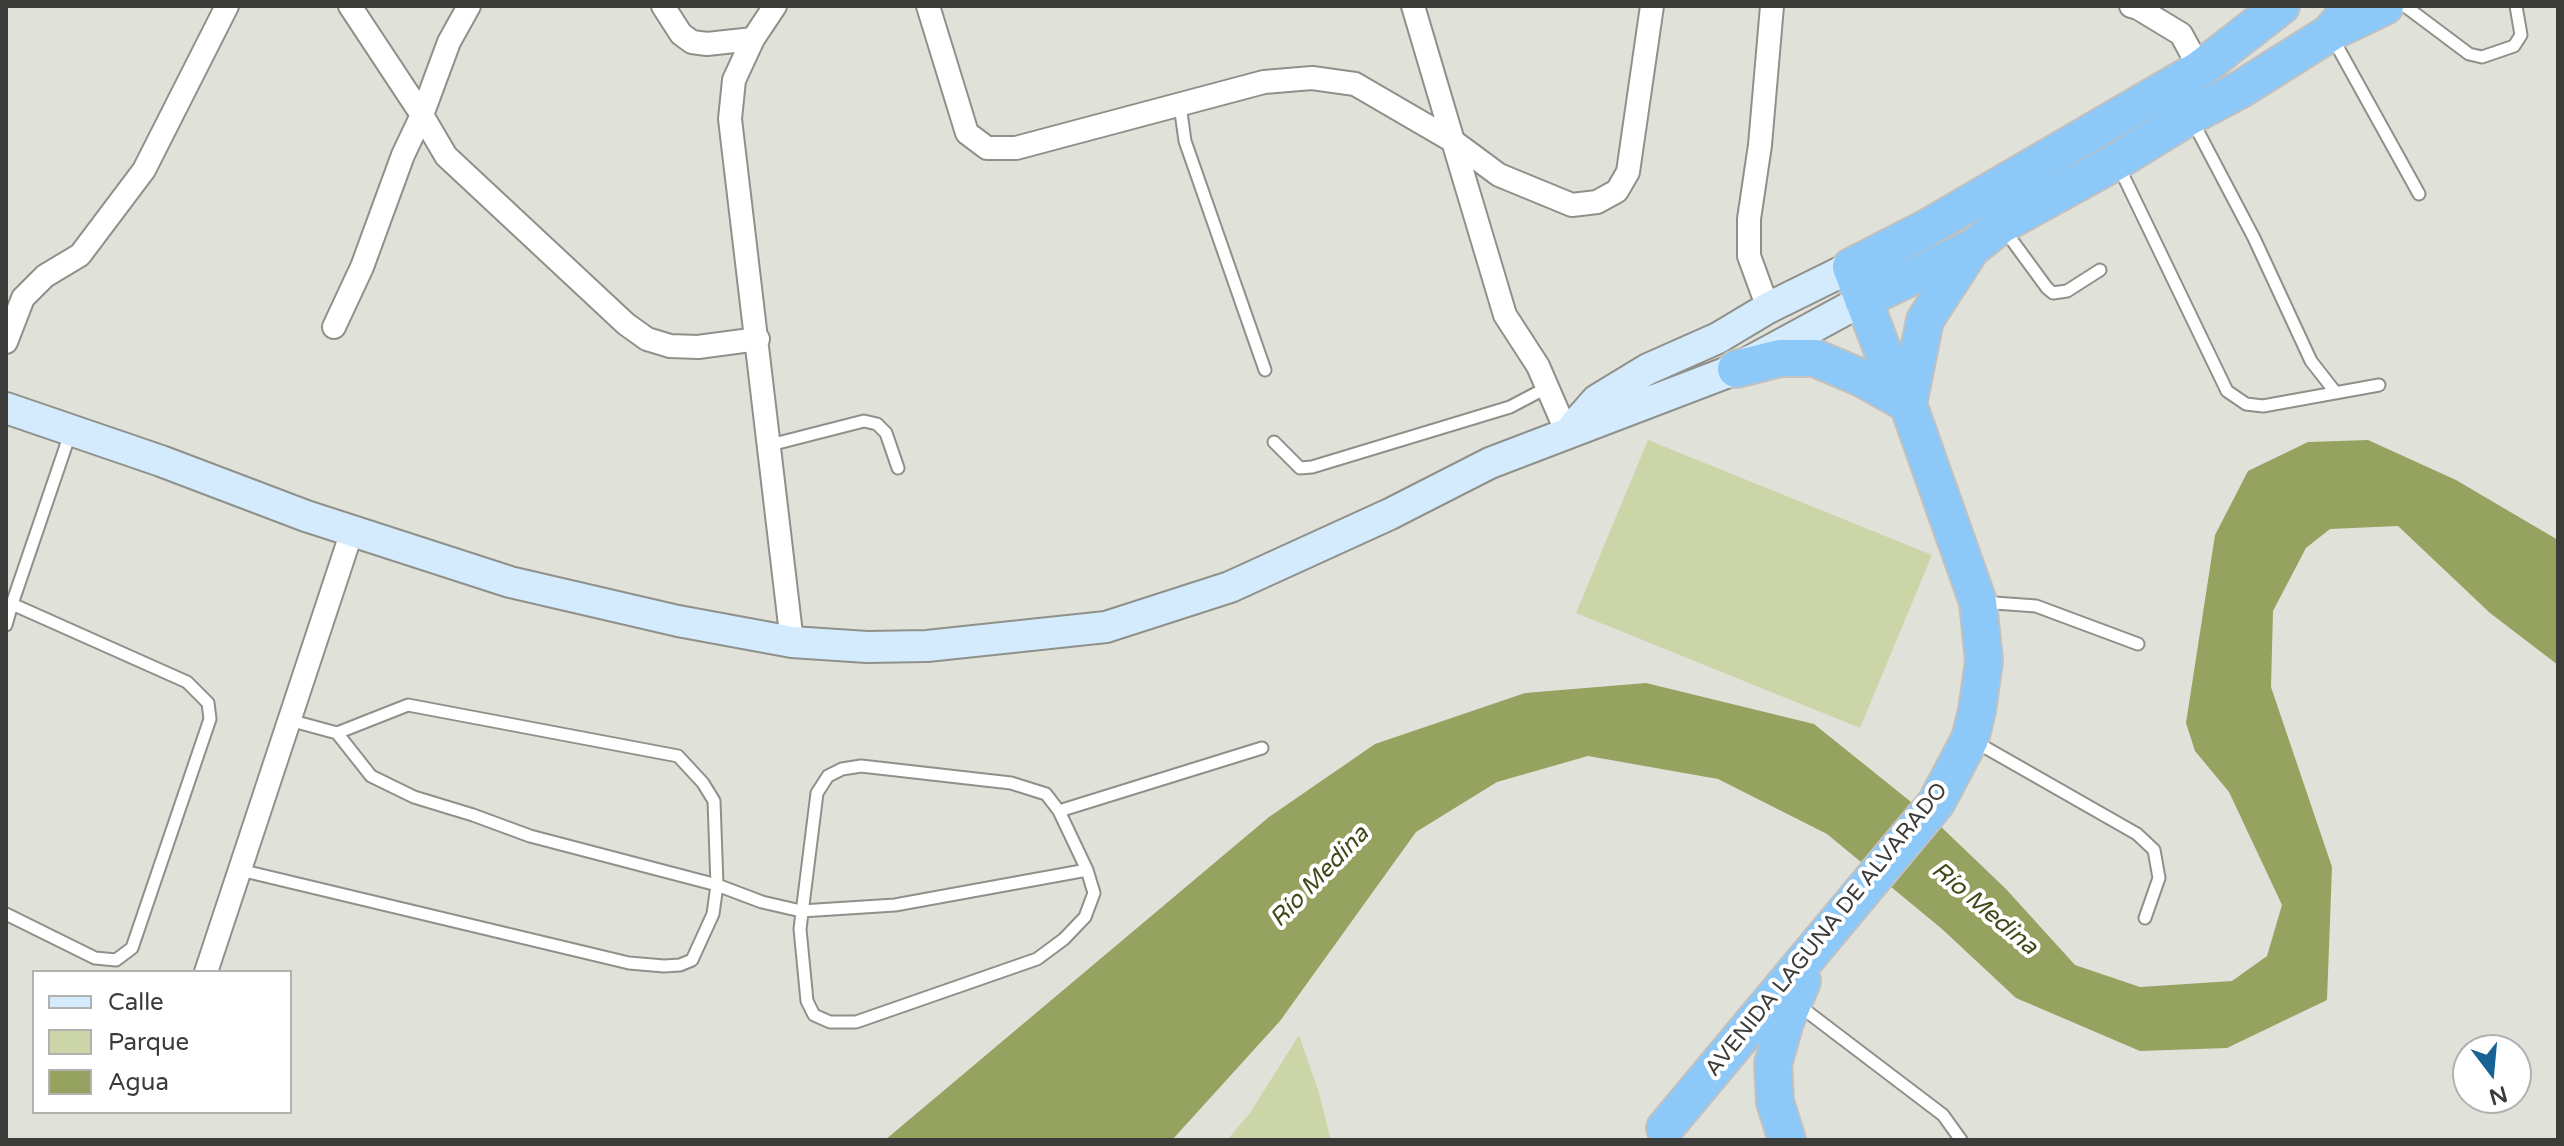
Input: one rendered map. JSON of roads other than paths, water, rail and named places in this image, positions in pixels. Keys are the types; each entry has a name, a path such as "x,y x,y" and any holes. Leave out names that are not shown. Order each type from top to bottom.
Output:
{"highway":[{"path":"1857,283 1927,228 2200,69 2281,6"},
{"path":"1736,369 1780,358 1815,358 1862,378 1908,404 1925,320 1972,248 2001,225 2241,89 2341,20 2385,6"},
{"path":"1857,283 1972,248"},
{"name":"AVENIDA LAGUNA DE ALVARADO","path":"1665,1128 1936,803 1970,739 1977,711 1984,661 1978,602 1908,404 1882,349 1857,283"},
{"path":"1787,1140 1775,1102 1773,1064 1785,1022 1802,982 1844,915"}],"main road":[{"path":"1567,433 1597,400 1648,369 1718,338 1768,308 1857,283"},
{"path":"6,408 352,531 510,582 678,621 792,642 867,647 927,646 1106,627 1230,587 1390,514 1490,463 1736,369 1857,283"}],"street":[{"path":"6,342 23,298 45,276 80,255 144,170 227,6"},
{"path":"350,6 446,156 626,324 647,339 670,346 698,347 758,339"},
{"path":"334,327 362,267 449,42 469,6"},
{"path":"663,6 681,34 692,42 707,44 753,39"},
{"path":"775,6 753,39 734,80 730,119 792,642"},
{"path":"928,6 967,133 987,148 1016,148 1264,82 1312,78 1355,84 1453,141 1499,175 1572,205 1597,202 1617,191 1628,172 1652,6"},
{"path":"1413,6 1505,315 1548,387 1567,433"},
{"path":"1768,308 1749,256 1749,219 1762,132 1772,6"},
{"path":"2131,6 2181,34 2200,69"},
{"path":"207,970 352,531"}],"lane":[{"path":"2405,6 2469,54 2482,57 2514,46 2521,35 2516,6"},
{"path":"2341,20 2419,194"},
{"path":"1180,105 1185,141 1265,370"},
{"path":"2190,116 2254,238 2311,361 2336,393"},
{"path":"2117,161 2227,391 2246,404 2263,406 2379,385"},
{"path":"2001,225 2053,293 2067,291 2100,270"},
{"path":"1274,442 1300,468 1312,467 1510,407 1548,387"},
{"path":"770,445 864,421 877,424 886,433 898,468"},
{"path":"6,625 72,430"},
{"path":"1978,602 2036,606 2138,644"},
{"path":"6,914 95,958 116,960 132,948 210,719 208,703 187,682 12,604"},
{"path":"240,870 629,963 664,966 692,960 713,914 717,885 714,801 703,783 678,756 408,705 337,733"},
{"path":"289,720 337,733 371,776 414,797 530,836 717,885 762,902 801,911 895,905 1087,870"},
{"path":"1970,739 2137,834 2154,850 2159,878 2145,918"},
{"path":"1059,811 1262,748"},
{"path":"861,766 1011,783 1046,794 1059,811 1087,870 1094,893 1085,917 1064,939 1037,959 856,1022 830,1022 814,1015 807,1001 801,911 817,793 828,776 842,769 861,766"},
{"path":"1793,1002 1943,1115 1961,1140"}],"water":[{"name":"Río Medina","path":"2368,440 2456,480 2558,540 2558,665 2490,613 2398,526 2330,529 2306,548 2273,611 2271,687 2332,867 2327,1000 2227,1048 2140,1051 2016,998 1942,929 1827,834 1718,779 1588,756 1497,782 1416,832 1280,1021 1172,1140 885,1140 1269,817 1375,744 1525,693 1646,683 1814,724 1936,822 2006,889 2075,965 2140,987 2232,981 2267,956 2282,905 2229,792 2195,751 2186,723 2215,535 2248,471 2308,442"}]}
